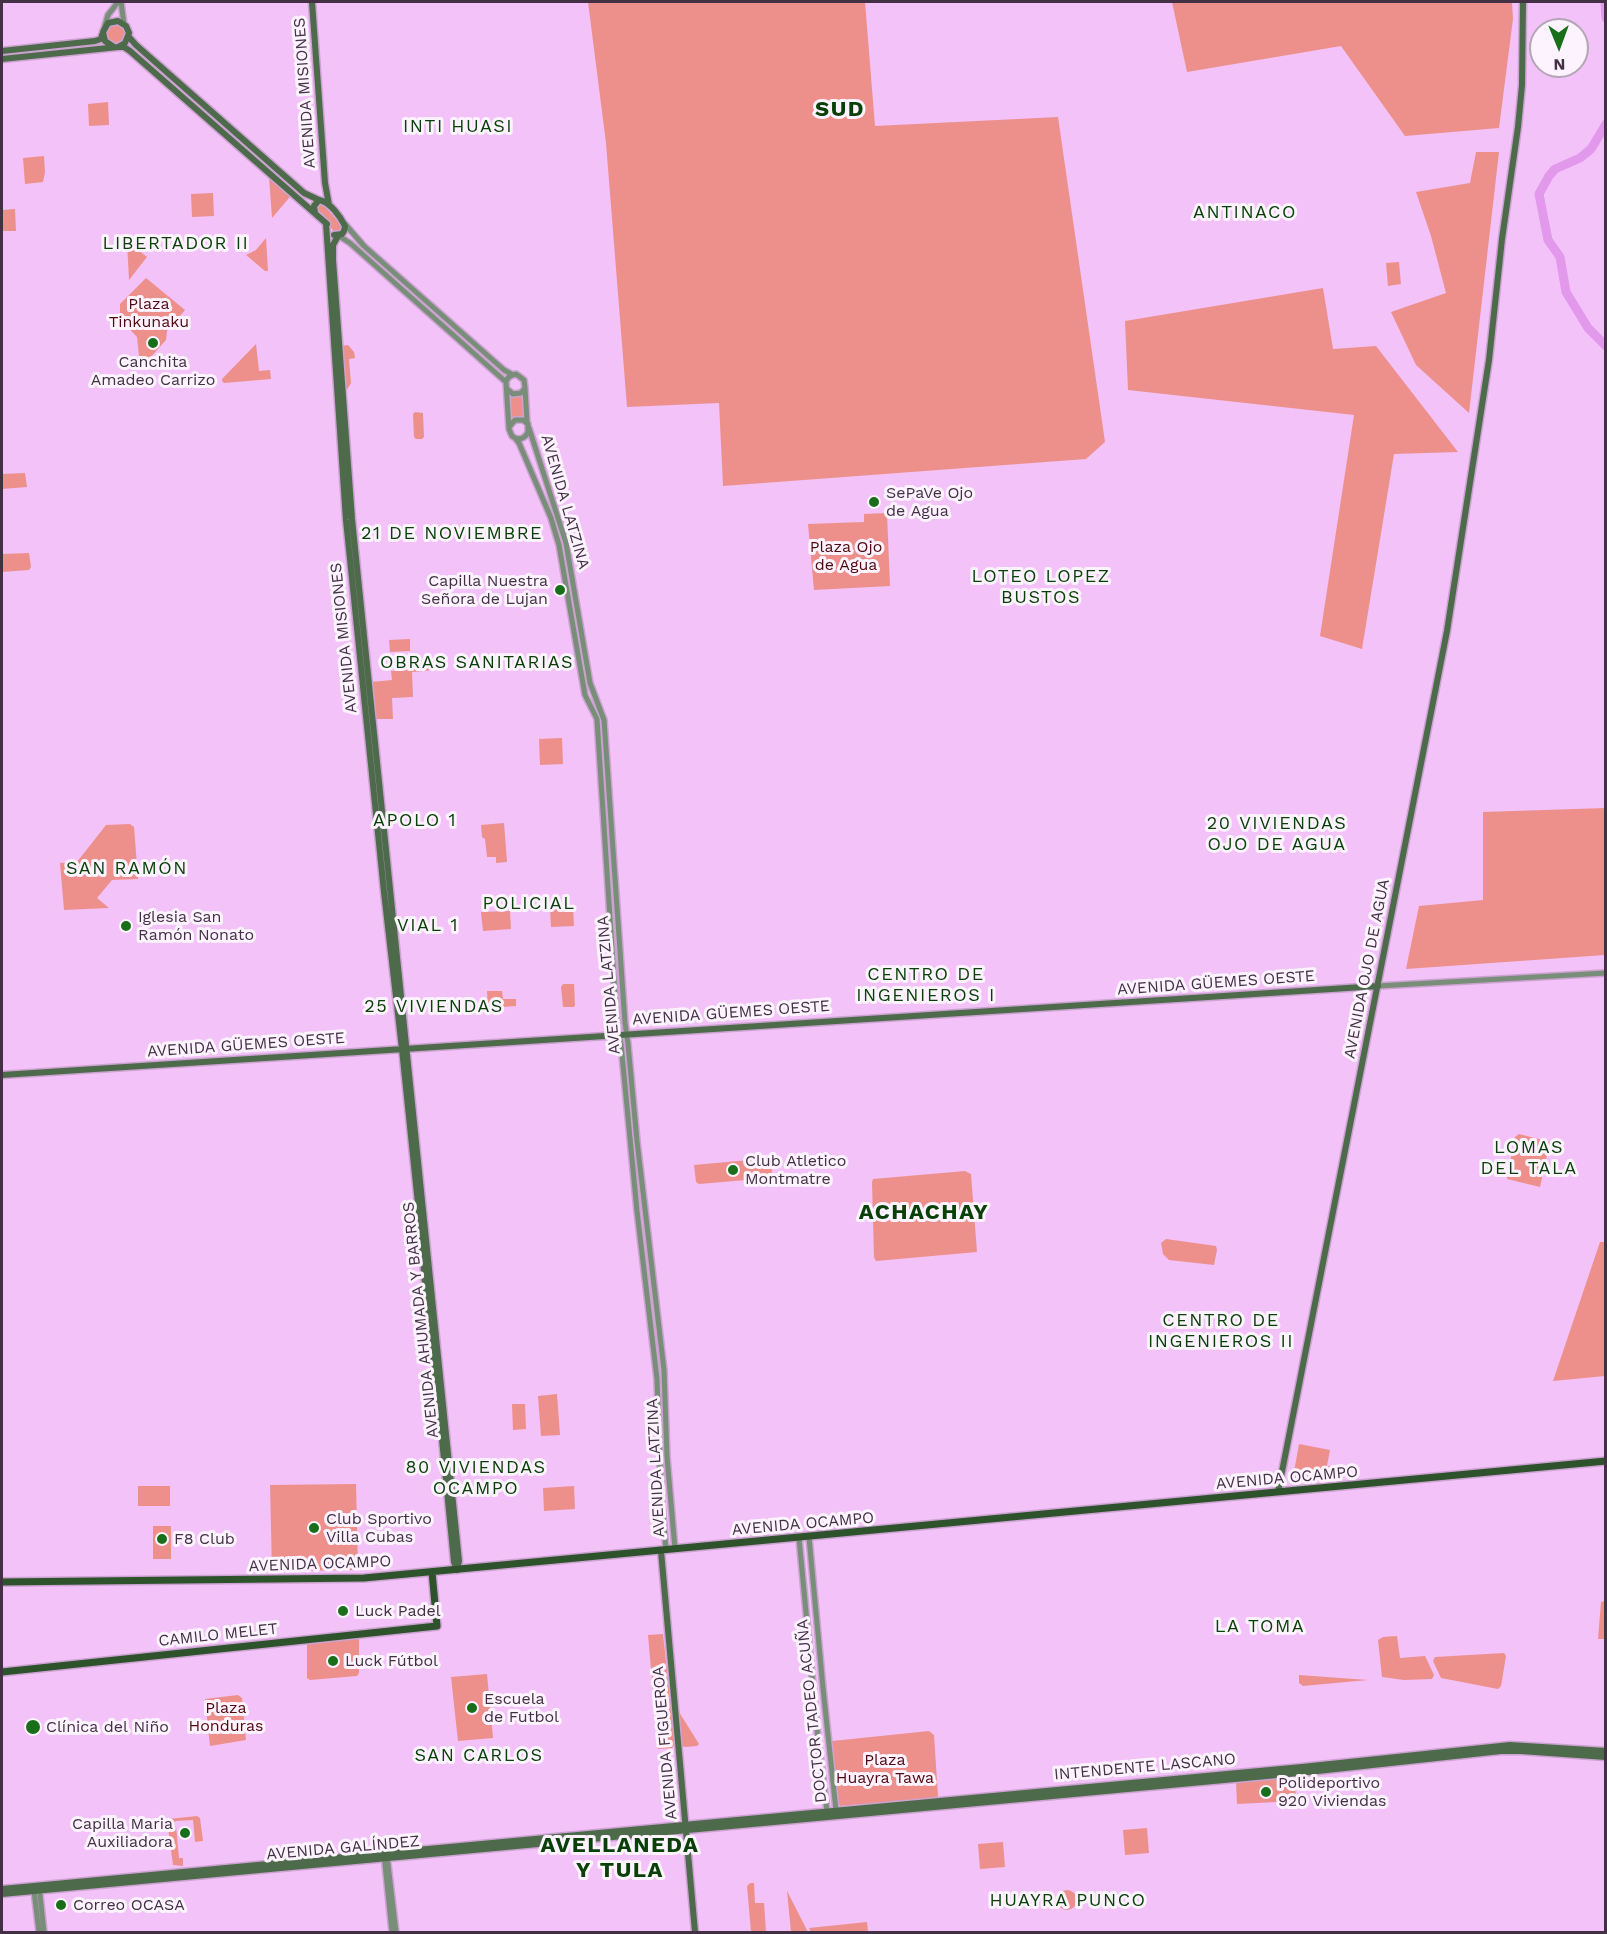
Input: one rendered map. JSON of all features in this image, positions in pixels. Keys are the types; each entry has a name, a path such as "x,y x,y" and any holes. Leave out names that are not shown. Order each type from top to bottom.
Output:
{"main road":[{"name":"AVENIDA MISIONES","path":"312,2 325,183 329,205"},
{"name":"AVENIDA OJO DE AGUA","path":"1278,1492 1447,631 1489,360 1502,239 1518,127 1522,85 1523,2"},
{"path":"2,51 95,41 100,39 103,31 112,22 118,21 128,30 128,36 125,43 116,47 107,44 103,31"},
{"path":"128,36 135,45 304,193 329,205 344,224"},
{"path":"2,59 124,47 315,213 326,223 331,233 338,236"},
{"name":"AVENIDA MISIONES","path":"315,213 314,206 325,183"},
{"name":"AVENIDA MISIONES","path":"326,223 346,520 382,881 405,1049"},
{"name":"AVENIDA MISIONES","path":"344,224 344,231 333,245 333,260 352,519 405,1049"},
{"name":"AVENIDA GÜEMES OESTE","path":"2,1075 1378,986"},
{"name":"AVENIDA AHUMADA Y BARROS","path":"405,1049 428,1319 454,1562 457,1570"},
{"name":"AVENIDA OCAMPO","path":"2,1582 364,1578 1605,1461"},
{"name":"AVENIDA FIGUEROA","path":"663,1550 695,1932"},
{"name":"CAMILO MELET","path":"2,1672 437,1626 432,1572"},
{"name":"INTENDENTE LASCANO","path":"687,1827 1510,1745 1605,1751"},
{"name":"INTENDENTE LASCANO","path":"687,1827 827,1811 834,1813 1299,1773 1511,1750 1605,1757"},
{"name":"AVENIDA GALÍNDEZ","path":"2,1894 687,1827"},
{"name":"AVENIDA GALÍNDEZ","path":"2,1889 38,1889"}],"street":[{"path":"119,2 124,24"},
{"path":"103,31 108,15 119,2"},
{"path":"338,236 350,243 506,386 510,393 522,392 525,386 522,377 507,372 364,246 344,224"},
{"path":"509,427 516,420 528,425 528,434 524,438 514,438 511,435 509,427 506,386 508,377 513,375"},
{"name":"AVENIDA LATZINA","path":"525,386 528,425 568,550 590,682 604,720 626,1034 664,1370 668,1468 675,1549"},
{"name":"AVENIDA LATZINA","path":"514,438 519,443 559,544 585,695 597,719 619,1034 657,1379 663,1550"},
{"name":"AVENIDA GÜEMES OESTE","path":"1378,986 1605,973"},
{"name":"DOCTOR TADEO ACUÑA","path":"809,1537 834,1813"},
{"name":"DOCTOR TADEO ACUÑA","path":"800,1538 818,1739 827,1811"},
{"path":"386,1856 392,1932"},
{"path":"386,1856 396,1932"},
{"path":"38,1889 39,1932"},
{"path":"38,1889 44,1932"}],"green space":[{"path":"588,2 865,2 875,126 1058,117 1105,442 1086,459 723,486 719,403 627,407 606,143"},
{"path":"1172,2 1512,2 1513,19 1499,128 1405,136 1341,46 1187,72"},
{"path":"116,25 122,28 125,34 122,40 116,43 110,40 107,34 110,28"},
{"path":"108,102 109,125 89,126 88,104"},
{"path":"1476,152 1499,152 1469,413 1416,365 1391,312 1446,293 1431,236 1416,192 1470,183"},
{"path":"44,156 43,182 25,184 23,158"},
{"path":"269,177 289,194 289,198 272,218"},
{"path":"213,193 214,216 192,217 191,194"},
{"path":"319,202 325,204 342,226 340,232 333,231 323,214 318,211"},
{"path":"15,209 16,231 2,231 2,210"},
{"path":"266,238 268,271 246,255 256,250"},
{"path":"127,241 147,257 129,280"},
{"path":"1399,262 1401,284 1388,286 1386,263"},
{"name":"Plaza Tinkunaku","path":"146,278 185,310 167,331 166,340 142,367 140,366 137,337 120,319 120,304"},
{"path":"1323,288 1333,349 1376,346 1458,452 1394,454 1362,649 1320,636 1354,415 1128,390 1125,321"},
{"path":"256,344 259,371 270,370 271,379 224,383 222,379"},
{"path":"348,345 354,352 355,358 349,359 351,383 345,393 342,346"},
{"path":"524,394 525,419 511,421 509,396 517,397"},
{"path":"423,413 424,437 422,439 414,437 413,414"},
{"path":"25,473 27,487 2,489 2,474"},
{"name":"Plaza Ojo de Agua","path":"887,513 890,586 814,590 808,524 864,522 864,514"},
{"path":"29,553 31,567 29,570 2,572 2,554"},
{"path":"410,639 410,651 390,652 389,640"},
{"path":"434,659 435,670 412,672 413,697 392,698 393,719 376,719 371,682 392,680 391,671 411,670 411,660"},
{"path":"562,738 563,764 540,765 539,739"},
{"path":"1605,808 1605,955 1406,969 1419,906 1483,900 1483,812"},
{"path":"504,823 507,862 496,863 496,857 487,857 481,825"},
{"path":"130,824 134,827 138,879 112,880 97,898 109,908 64,910 60,863 77,862 106,825"},
{"path":"573,907 574,926 551,927 550,908"},
{"path":"510,911 511,929 483,931 481,912"},
{"path":"563,984 574,984 574,1007 563,1007 561,987"},
{"path":"487,991 502,991 503,999 516,999 516,1006 488,1008"},
{"path":"1519,1134 1550,1142 1540,1187 1507,1179 1515,1137"},
{"name":"Club Atletico Montmatre","path":"771,1158 772,1175 770,1178 699,1184 696,1182 694,1165"},
{"path":"965,1171 971,1174 977,1252 876,1261 874,1257 873,1179"},
{"path":"1166,1239 1216,1246 1214,1265 1169,1260 1163,1254 1161,1243"},
{"path":"1600,1242 1605,1242 1605,1376 1553,1381"},
{"path":"557,1394 560,1435 541,1436 538,1396"},
{"path":"512,1404 525,1404 526,1429 513,1430"},
{"path":"1299,1444 1330,1450 1327,1466 1331,1466 1332,1478 1292,1483"},
{"name":"Club Sportivo Villa Cubas","path":"356,1484 358,1570 272,1571 270,1485"},
{"path":"138,1486 170,1486 170,1506 138,1506"},
{"path":"574,1486 575,1509 544,1511 543,1488"},
{"path":"153,1526 171,1526 171,1559 153,1559"},
{"path":"1605,1601 1605,1639 1598,1639 1601,1602"},
{"path":"663,1634 675,1744 672,1748 658,1749 648,1635"},
{"path":"1397,1636 1400,1658 1425,1656 1434,1675 1432,1679 1404,1680 1382,1677 1378,1640 1383,1637"},
{"name":"Luck Fútbol","path":"359,1639 359,1673 357,1676 310,1680 307,1678 307,1644 309,1642"},
{"path":"1504,1653 1506,1656 1501,1686 1498,1689 1441,1678 1433,1661 1435,1657"},
{"name":"Escuela de Futbol","path":"487,1674 493,1738 458,1741 451,1677"},
{"path":"1299,1675 1368,1680 1303,1686 1299,1683"},
{"name":"Plaza Honduras","path":"238,1695 242,1698 246,1740 210,1746 205,1699"},
{"path":"679,1712 699,1744 697,1746 682,1746"},
{"name":"Plaza Huayra Tawa","path":"929,1731 934,1735 938,1796 936,1798 840,1806 832,1741"},
{"name":"Polideportivo 920 Viviendas","path":"1295,1776 1296,1801 1237,1804 1236,1782"},
{"path":"197,1816 200,1818 203,1841 195,1842 193,1820 173,1823 176,1826 179,1858 183,1858 183,1866 173,1865 167,1820"},
{"path":"1147,1828 1149,1853 1125,1855 1123,1830"},
{"path":"1003,1842 1005,1867 980,1869 978,1844"},
{"path":"754,1883 755,1903 764,1903 766,1932 751,1932 747,1886"},
{"path":"1067,1890 1074,1893 1077,1900 1074,1907 1067,1910 1060,1907 1057,1900 1060,1893"},
{"path":"787,1891 808,1932 791,1932"},
{"path":"867,1922 868,1932 811,1932 809,1928"}],"waterway":[{"path":"1605,2 1606,18"},
{"path":"1606,124 1591,149 1580,158 1555,169 1539,194 1548,240 1560,257 1566,292 1588,328 1606,346"}],"place":[{"name":"Canchita Amadeo Carrizo","path":"153,343"},
{"name":"SePaVe Ojo de Agua","path":"874,502"},
{"name":"Capilla Nuestra Señora de Lujan","path":"560,590"},
{"name":"Iglesia San Ramón Nonato","path":"126,926"},
{"name":"Club Atletico Montmatre","path":"733,1170"},
{"name":"Club Sportivo Villa Cubas","path":"314,1528"},
{"name":"F8 Club","path":"162,1539"},
{"name":"Luck Padel","path":"343,1611"},
{"name":"Luck Fútbol","path":"333,1661"},
{"name":"Escuela de Futbol","path":"472,1708"},
{"name":"Clínica del Niño","path":"33,1727"},
{"name":"Polideportivo 920 Viviendas","path":"1266,1792"},
{"name":"Capilla Maria Auxiliadora","path":"185,1833"},
{"name":"Correo OCASA","path":"61,1905"}],"district":[{"name":"SUD","path":"840,110"},
{"name":"INTI HUASI","path":"458,127"},
{"name":"ANTINACO","path":"1245,213"},
{"name":"LIBERTADOR II","path":"176,244"},
{"name":"21 DE NOVIEMBRE","path":"452,534"},
{"name":"LOTEO LOPEZ BUSTOS","path":"1041,587"},
{"name":"OBRAS SANITARIAS","path":"477,663"},
{"name":"APOLO 1","path":"415,821"},
{"name":"20 VIVIENDAS OJO DE AGUA","path":"1277,834"},
{"name":"SAN RAMÓN","path":"127,869"},
{"name":"POLICIAL","path":"529,904"},
{"name":"VIAL 1","path":"428,926"},
{"name":"CENTRO DE INGENIEROS I","path":"926,985"},
{"name":"25 VIVIENDAS","path":"434,1007"},
{"name":"LOMAS DEL TALA","path":"1529,1158"},
{"name":"ACHACHAY","path":"924,1213"},
{"name":"CENTRO DE INGENIEROS II","path":"1221,1331"},
{"name":"80 VIVIENDAS OCAMPO","path":"476,1478"},
{"name":"LA TOMA","path":"1260,1627"},
{"name":"SAN CARLOS","path":"479,1756"},
{"name":"AVELLANEDA Y TULA","path":"620,1859"},
{"name":"HUAYRA PUNCO","path":"1068,1901"}]}
